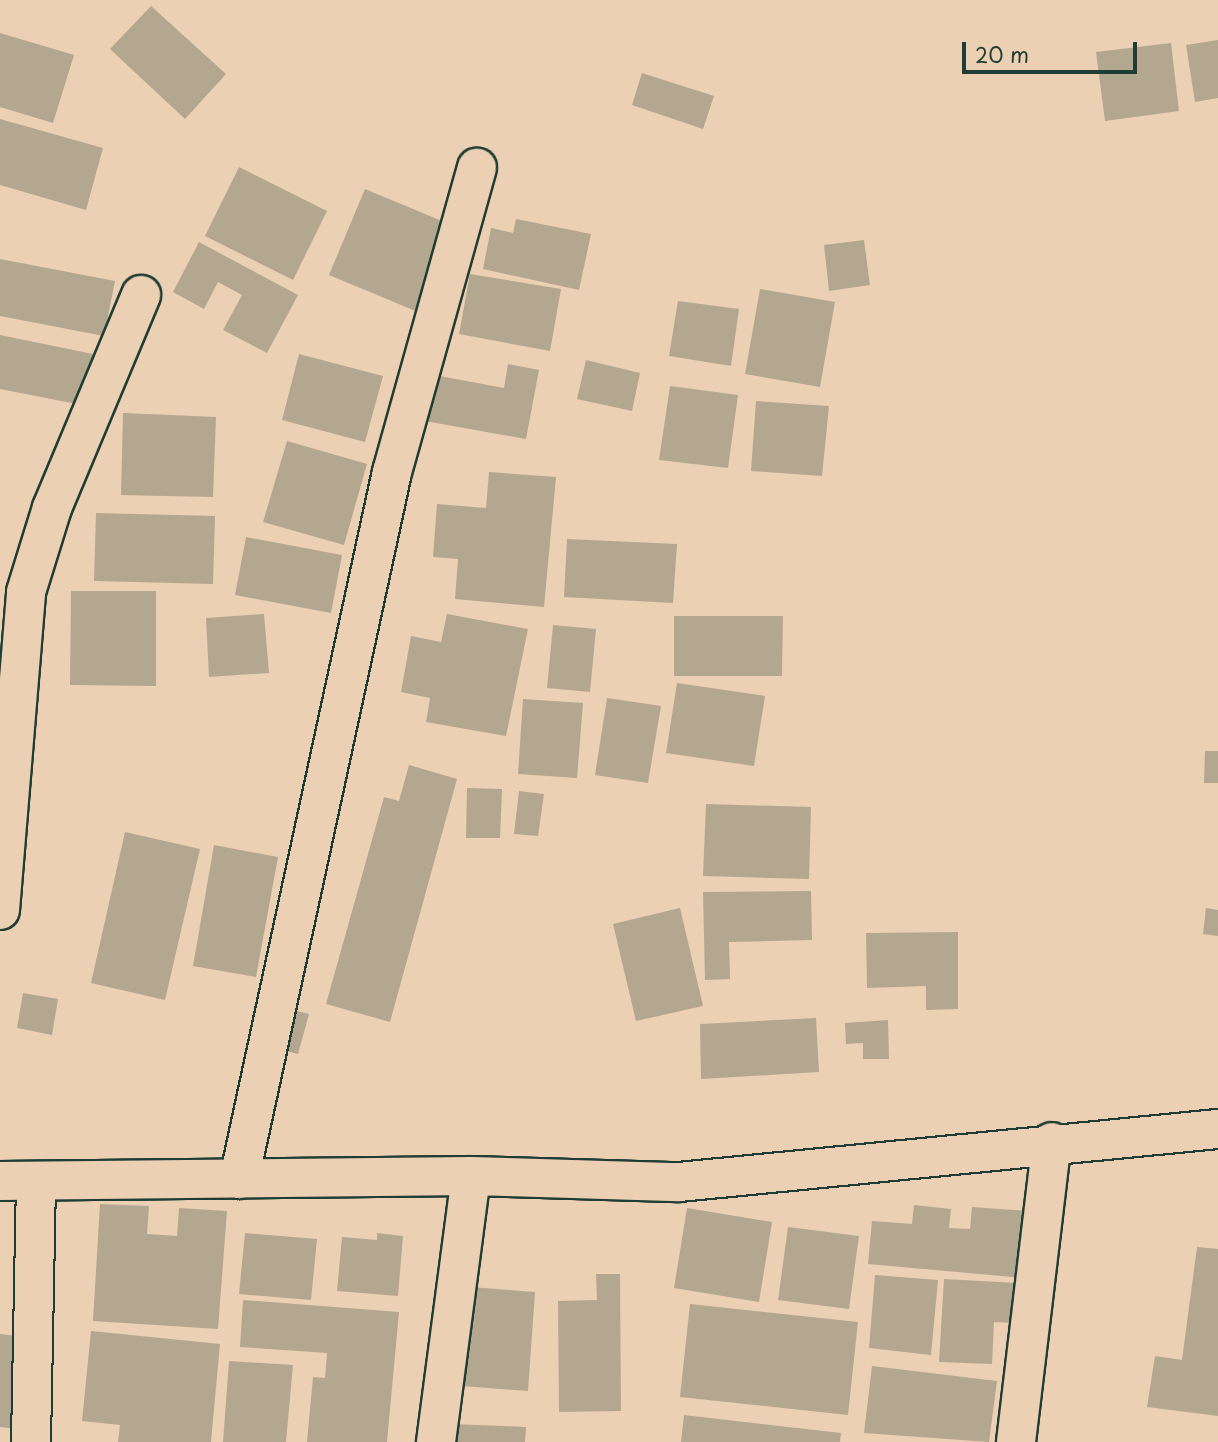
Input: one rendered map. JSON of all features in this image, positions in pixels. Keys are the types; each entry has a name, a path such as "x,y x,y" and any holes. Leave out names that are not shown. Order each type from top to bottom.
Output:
{"street":[{"path":"239,1179 392,472 477,168"},
{"path":"0,910 26,592 52,508 141,295"},
{"path":"31,1442 18,1181 471,1176 679,1182 1052,1142 1218,1129"},
{"path":"1016,1442 1052,1142"},
{"path":"436,1442 471,1176"}],"building":[{"path":"151,6 226,74 185,119 110,49"},
{"path":"0,33 74,55 53,123 0,107"},
{"path":"1218,40 1218,98 1195,102 1186,45"},
{"path":"1171,43 1179,111 1105,121 1096,52"},
{"path":"642,73 714,96 703,129 632,105"},
{"path":"0,119 103,148 86,210 0,185"},
{"path":"239,167 327,211 293,280 205,236"},
{"path":"365,189 454,226 418,312 329,275"},
{"path":"516,219 591,234 579,290 483,269 491,228 513,233"},
{"path":"864,240 870,285 829,291 824,245"},
{"path":"199,242 298,295 267,353 223,330 242,295 218,282 204,309 173,292"},
{"path":"0,259 115,281 104,336 0,316"},
{"path":"470,274 561,289 550,351 459,334"},
{"path":"760,289 835,302 820,387 745,374"},
{"path":"678,301 739,309 731,366 669,356"},
{"path":"0,335 93,354 82,405 0,389"},
{"path":"299,354 383,376 365,442 282,420"},
{"path":"586,360 640,373 632,411 577,399"},
{"path":"508,364 539,370 526,439 425,421 434,375 504,388"},
{"path":"670,386 738,395 728,468 659,460"},
{"path":"756,401 829,406 822,476 751,471"},
{"path":"123,413 216,417 213,497 121,495"},
{"path":"287,441 367,464 344,545 263,522"},
{"path":"489,472 556,477 544,607 455,599 458,559 433,557 437,504 486,508"},
{"path":"96,513 215,516 213,584 94,581"},
{"path":"246,537 342,555 331,613 235,595"},
{"path":"567,539 677,544 673,603 564,597"},
{"path":"71,591 156,591 156,686 70,685"},
{"path":"264,614 269,673 209,677 206,618"},
{"path":"447,614 528,629 506,736 426,722 430,698 401,692 411,636 441,642"},
{"path":"674,616 783,616 782,676 674,676"},
{"path":"553,625 596,629 590,692 547,688"},
{"path":"677,683 765,696 754,766 666,753"},
{"path":"607,698 661,706 648,783 595,775"},
{"path":"523,699 583,703 577,778 518,774"},
{"path":"1205,751 1218,751 1218,783 1204,783"},
{"path":"409,765 457,779 390,1022 326,1004 384,797 399,801"},
{"path":"467,788 502,789 500,838 466,838"},
{"path":"519,791 544,794 538,836 514,834"},
{"path":"706,804 811,807 809,879 703,876"},
{"path":"125,832 200,849 165,1000 91,983"},
{"path":"214,845 278,857 256,977 193,966"},
{"path":"811,891 812,940 729,942 730,979 705,980 703,892"},
{"path":"680,908 703,1006 636,1021 613,924"},
{"path":"1206,908 1218,910 1218,936 1203,934"},
{"path":"958,932 958,1009 926,1010 926,986 867,988 866,933"},
{"path":"23,993 58,999 52,1035 17,1028"},
{"path":"289,1009 309,1014 298,1054 279,1049"},
{"path":"816,1018 819,1072 701,1079 700,1024"},
{"path":"888,1020 889,1059 863,1059 863,1043 846,1044 845,1023"},
{"path":"100,1204 149,1206 147,1234 177,1236 179,1208 227,1211 218,1329 93,1321"},
{"path":"914,1205 951,1209 949,1228 970,1229 972,1207 1030,1211 1024,1278 868,1264 872,1221 912,1224"},
{"path":"687,1208 772,1222 759,1302 674,1288"},
{"path":"788,1227 859,1236 849,1309 778,1300"},
{"path":"245,1233 317,1239 311,1300 239,1294"},
{"path":"377,1233 403,1236 398,1296 337,1291 342,1237 377,1240"},
{"path":"1197,1247 1218,1249 1218,1416 1147,1407 1155,1356 1182,1360"},
{"path":"596,1274 620,1274 621,1411 559,1412 558,1301 597,1300"},
{"path":"875,1275 938,1280 931,1355 869,1348"},
{"path":"944,1279 1017,1283 1015,1323 994,1322 992,1364 939,1362"},
{"path":"470,1287 535,1292 528,1391 462,1386"},
{"path":"243,1300 399,1312 387,1442 307,1442 313,1377 325,1378 327,1353 240,1347"},
{"path":"690,1304 858,1322 848,1415 680,1397"},
{"path":"91,1331 220,1344 211,1442 118,1442 120,1425 82,1421"},
{"path":"0,1334 27,1337 18,1429 0,1427"},
{"path":"229,1361 293,1365 286,1442 223,1442"},
{"path":"872,1366 997,1381 989,1442 864,1433"},
{"path":"684,1415 841,1433 840,1442 681,1442"},
{"path":"452,1424 526,1427 525,1442 451,1442"}]}
